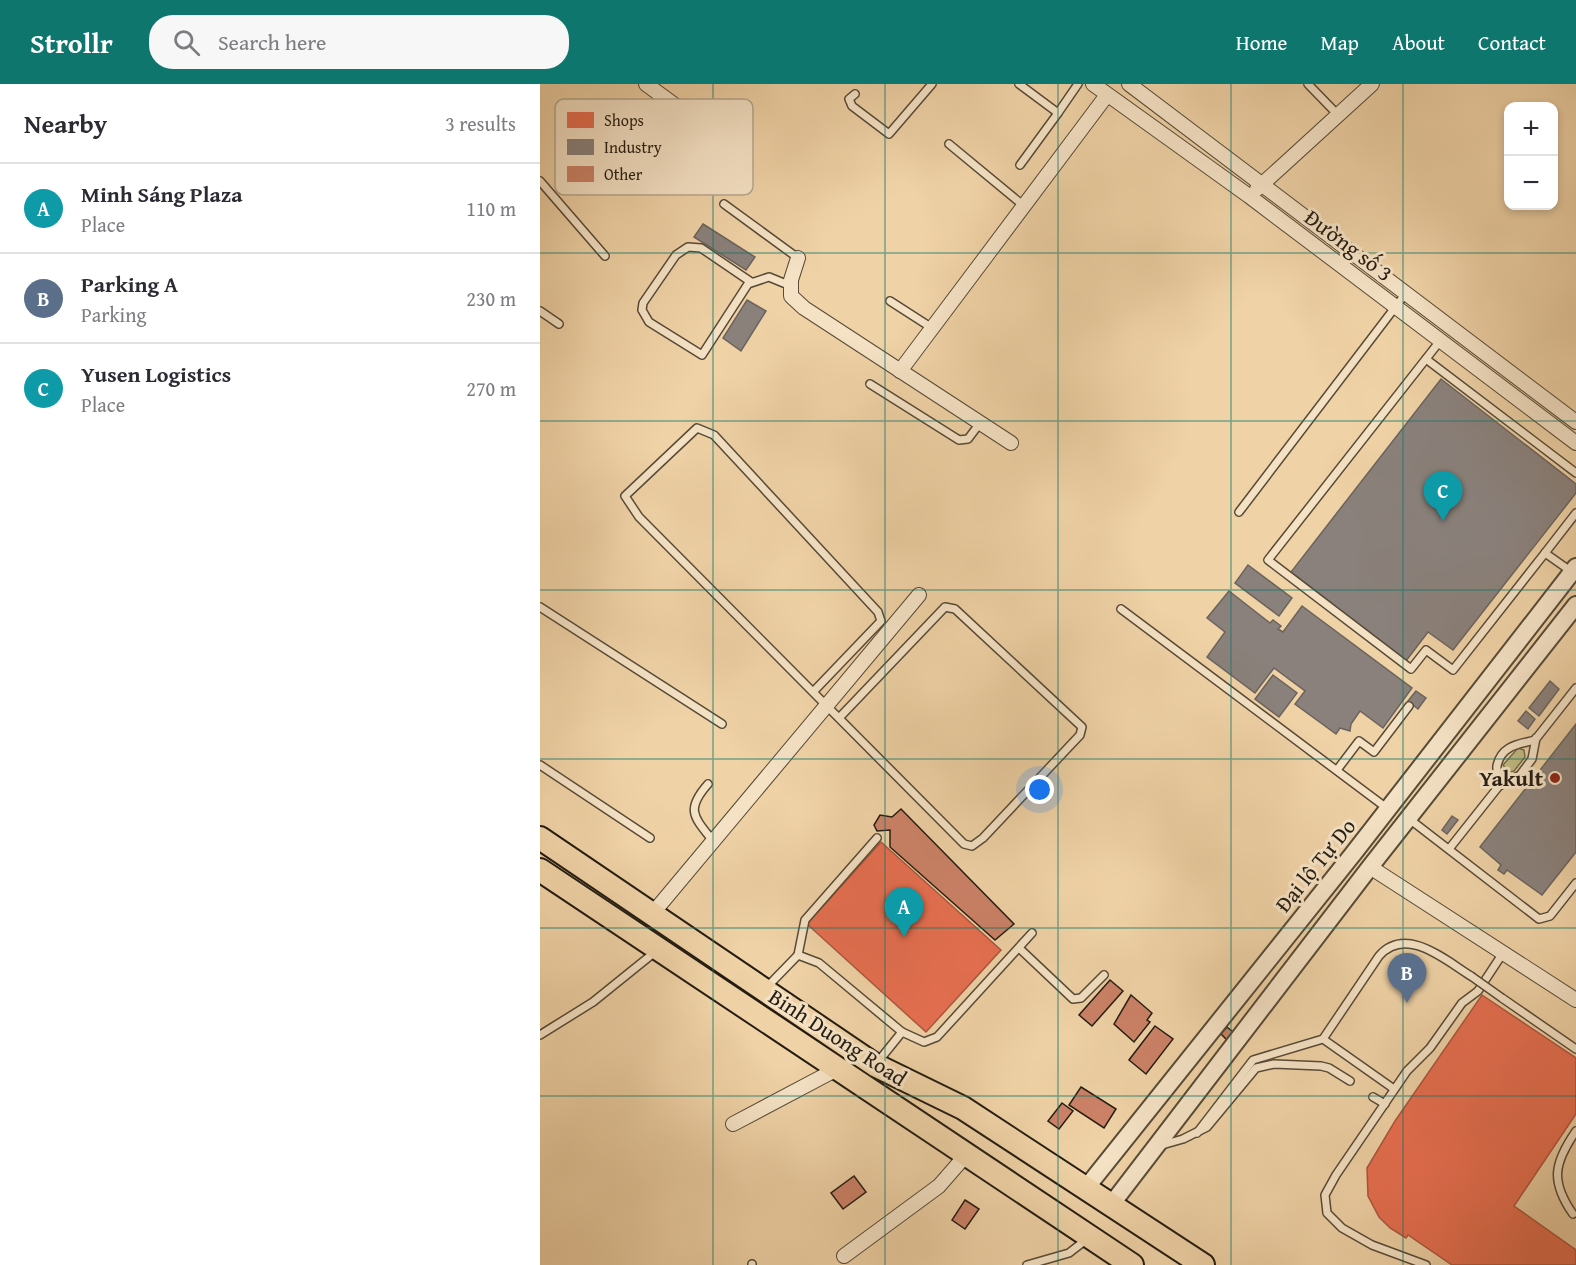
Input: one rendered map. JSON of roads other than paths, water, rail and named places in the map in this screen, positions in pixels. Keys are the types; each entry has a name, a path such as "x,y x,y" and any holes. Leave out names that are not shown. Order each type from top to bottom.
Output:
{"highway":[{"name":"Binh Duong Road","path":"540,838 875,1065 963,1108 1203,1265"},
{"name":"Binh Duong Road","path":"540,870 1131,1265"},
{"path":"1065,1220 1086,1188"},
{"path":"1090,1236 1111,1205"}],"street":[{"path":"646,84 666,99"},
{"name":"Đường số 3","path":"1094,84 1249,196 1576,443"},
{"name":"Đường số 3","path":"1129,84 1263,183 1576,422"},
{"path":"1249,196 1372,84"},
{"path":"900,371 1107,95"},
{"path":"798,258 791,286 791,296 804,308 1011,443"},
{"name":"Đại lộ Tự Do","path":"1086,1188 1388,810 1574,569"},
{"path":"653,913 919,595"},
{"name":"Đại lộ Tự Do","path":"1111,1205 1370,867 1576,605"},
{"path":"1370,867 1576,1000"},
{"path":"733,1124 837,1069"},
{"path":"844,1256 939,1186 966,1155"}],"lane":[{"path":"855,94 849,99 852,106 889,134 932,84"},
{"path":"1019,84 1058,113"},
{"path":"1020,165 1078,84"},
{"path":"1308,84 1338,115"},
{"path":"949,144 1024,206"},
{"path":"540,181 605,256"},
{"path":"724,204 798,258"},
{"path":"751,282 701,249 688,247 676,255 643,303 643,314 649,322 702,356 751,282 769,277 791,286"},
{"path":"1239,512 1397,308 1406,293"},
{"path":"890,301 932,328"},
{"path":"540,311 560,324"},
{"path":"1440,340 1268,560 1412,669 1426,650 1453,670 1576,513"},
{"path":"1425,359 1576,473"},
{"path":"870,384 959,440 968,439 980,423"},
{"path":"813,692 881,621 878,612 714,435 697,428 625,496 630,507 813,692 964,844 972,846 983,838 1080,735 1082,727 955,609 945,607 839,718"},
{"path":"1545,553 1574,569"},
{"path":"540,607 722,724"},
{"path":"1121,609 1388,810"},
{"path":"1449,849 1499,786 1520,775 1533,759 1536,738 1576,688"},
{"path":"1337,770 1359,741 1374,752 1409,706"},
{"path":"1499,786 1497,767 1506,752 1517,743 1536,738"},
{"path":"540,765 650,837"},
{"path":"708,784 696,797 693,807 696,819 713,841"},
{"path":"1408,818 1541,920 1550,916 1576,883"},
{"path":"764,990 798,955 805,920 877,838"},
{"path":"798,955 819,963 902,1032 924,1042 937,1037 1032,933"},
{"path":"1197,1134 1254,1060 1323,1039 1384,950 1399,943 1419,945 1472,976 1576,1049"},
{"path":"1019,948 1073,999 1081,998 1104,975"},
{"path":"540,1035 591,1003 657,950"},
{"path":"1426,1265 1349,1233 1330,1218 1324,1205 1331,1182 1394,1089 1415,1062 1430,1048 1462,1003 1486,980 1503,953"},
{"path":"875,1065 902,1032"},
{"path":"1323,1039 1394,1089"},
{"path":"1157,1146 1197,1134 1208,1127 1256,1068 1274,1064 1321,1066 1336,1071 1350,1081"},
{"path":"1373,1096 1384,1104"},
{"path":"1573,1214 1560,1196 1556,1184 1560,1159 1576,1131"},
{"path":"1027,1265 1069,1252 1090,1236"}],"place":[{"name":"Yusen Logistics","path":"1443,521"},
{"name":"Yakult","path":"1555,778"},
{"name":"Minh Sáng Plaza","path":"904,937"},
{"name":"Parking A","path":"1407,1003"}]}
